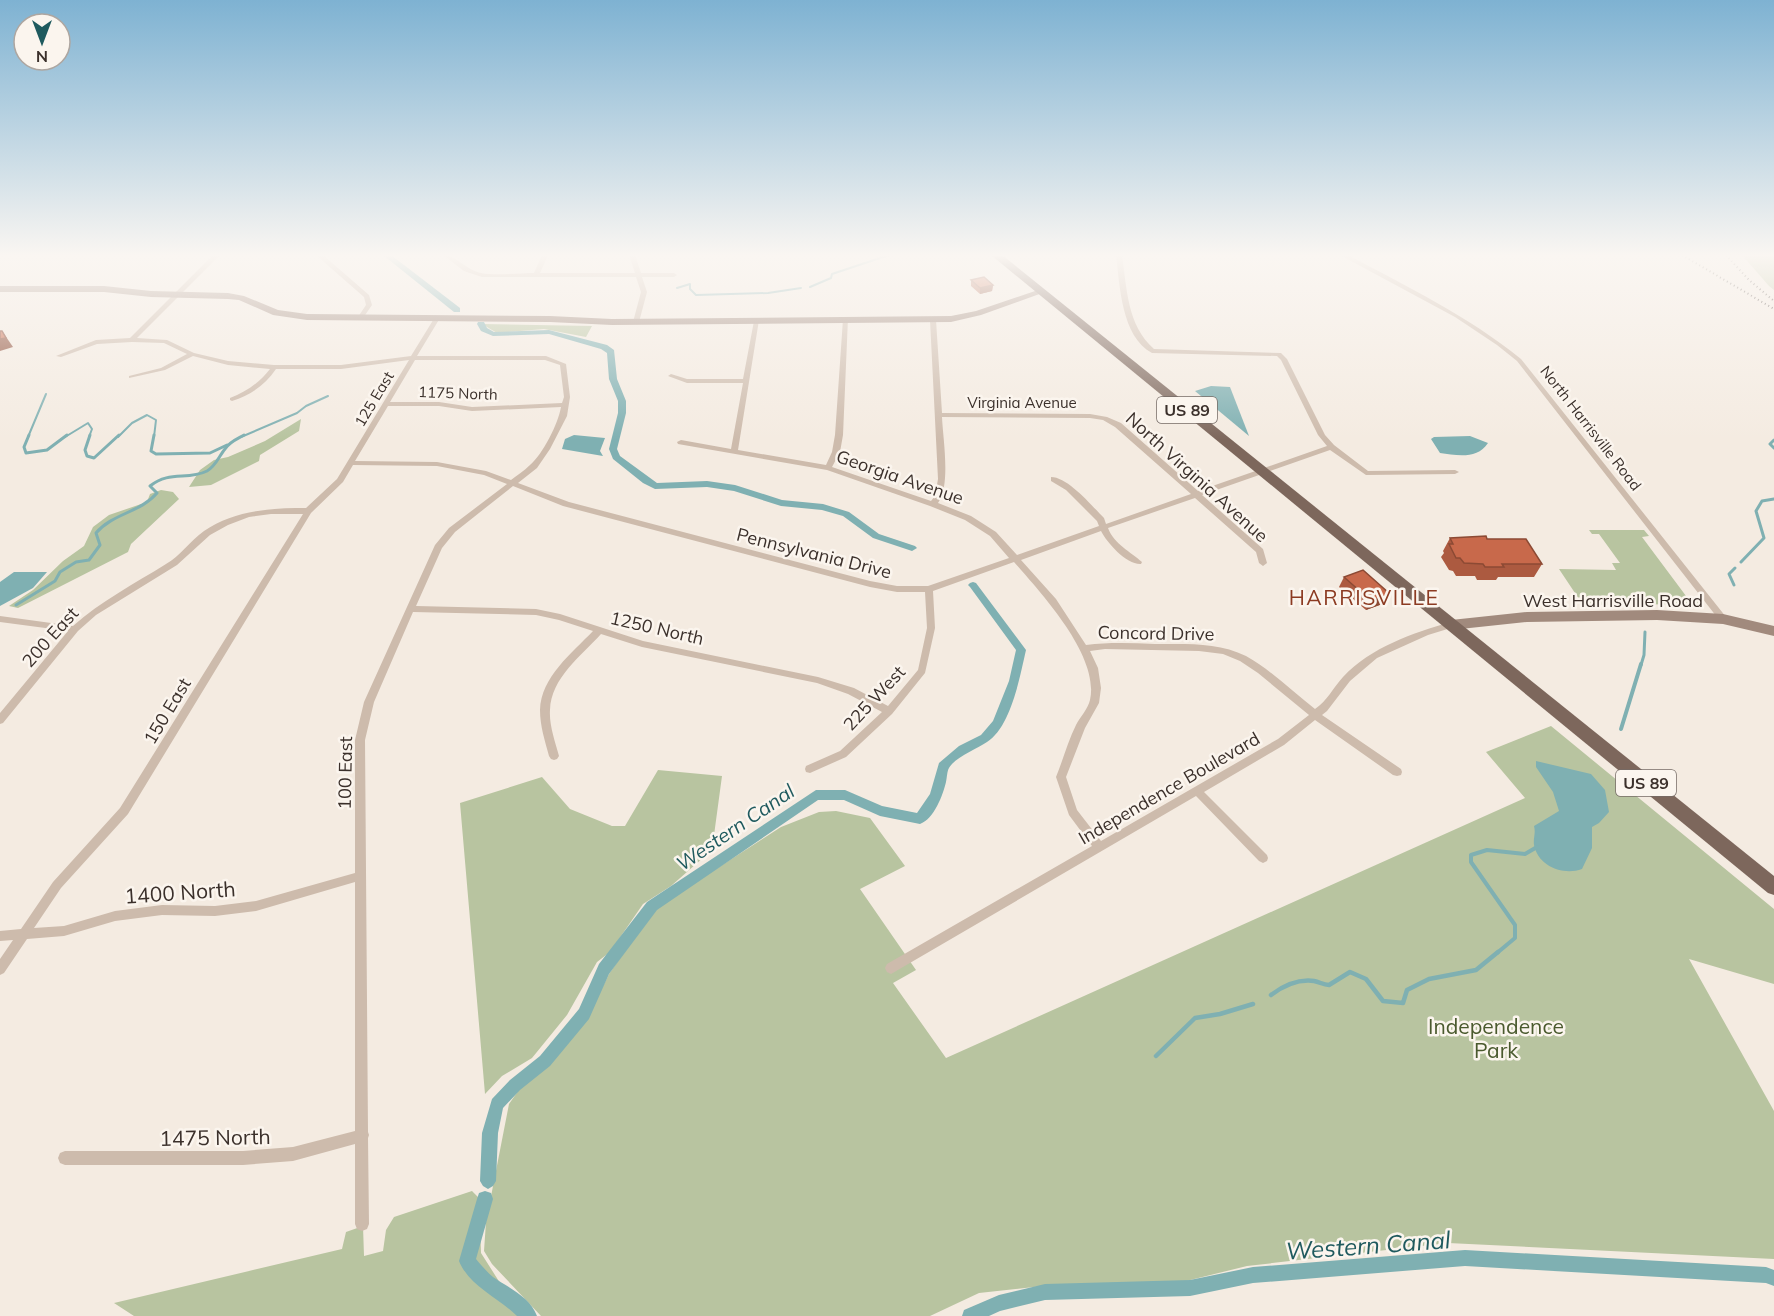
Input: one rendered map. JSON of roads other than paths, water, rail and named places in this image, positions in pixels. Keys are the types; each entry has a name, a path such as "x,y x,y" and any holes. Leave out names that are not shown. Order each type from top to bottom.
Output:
{"main road":[{"name":"US 89","path":"1071,316 1774,887"}],"street":[{"path":"132,340 156,316"},
{"path":"319,316 636,322 933,320 966,316"},
{"path":"636,322 638,316"},
{"path":"1131,316 1133,328 1142,342 1157,353 1279,354 1284,359 1315,424 1331,447 1366,473 1455,472"},
{"name":"North Harrisville Road","path":"1457,316 1497,341 1519,360 1723,619"},
{"name":"125 East","path":"351,463 437,318"},
{"path":"828,468 836,452 839,435 846,319"},
{"path":"933,320 942,486 933,504"},
{"path":"734,450 757,321"},
{"path":"59,356 96,342 132,340 165,341 192,354 228,363 274,368 340,367 392,358 414,357"},
{"path":"131,377 163,369 192,354"},
{"name":"100 East","path":"362,1224 360,740 369,702 438,548 452,530 534,465 546,449 563,416 567,397 563,364 546,357 414,357"},
{"path":"232,399 259,387 274,368"},
{"path":"671,376 687,381 746,381"},
{"name":"1175 North","path":"386,404 439,404 472,409 565,405"},
{"name":"Virginia Avenue","path":"938,415 1105,418"},
{"name":"North Virginia Avenue","path":"1105,418 1118,425 1260,551 1263,563"},
{"name":"Georgia Avenue","path":"681,442 828,468 933,504 968,518 993,534 1053,601 1084,649 1093,668 1094,703 1080,727 1062,777 1072,813 1099,847"},
{"path":"1262,471 1331,447"},
{"name":"Pennsylvania Drive","path":"351,463 437,464 486,473 566,504 870,584 897,589 929,589 1262,471"},
{"name":"150 East","path":"0,969 57,885 124,811 308,511 340,480 351,463"},
{"path":"1054,479 1069,488 1101,520 1107,535 1128,557 1138,562"},
{"name":"200 East","path":"0,720 75,629 93,613 174,563 207,533 225,523 248,515 271,511 308,511"},
{"name":"225 West","path":"810,769 843,754 889,711 922,670 931,628 929,589"},
{"name":"1250 North","path":"411,609 536,612 560,617 598,632 642,644 818,680 851,691 889,711"},
{"name":"West Harrisville Road","path":"1451,625 1527,618 1693,616 1723,619 1774,631"},
{"path":"0,619 75,629"},
{"name":"Independence Boulevard","path":"891,968 1281,742 1324,708 1347,679 1374,657 1425,633 1451,625"},
{"path":"554,756 545,710 549,693 558,677 598,632"},
{"name":"Concord Drive","path":"1084,649 1117,646 1199,648 1224,651 1243,659 1261,671 1315,715 1397,771"},
{"path":"1197,791 1263,858"},
{"name":"1400 North","path":"0,936 64,931 115,916 162,910 215,911 256,906 361,876"},
{"name":"1475 North","path":"65,1158 243,1158 293,1154 363,1135"}],"water":[{"path":"1211,386 1230,387 1249,436 1195,391"},
{"path":"574,435 605,438 600,451 603,456 562,449 565,439"},
{"path":"1470,436 1488,443 1478,452 1459,455 1440,453 1431,439 1434,437"},
{"path":"14,572 47,572 33,588 0,606 0,582"},
{"path":"1536,761 1591,774 1605,790 1609,812 1592,827 1592,848 1582,869 1567,871 1552,868 1536,852 1534,826 1559,811 1553,792 1536,767"}],"waterway":[{"name":"Western Canal","path":"481,324 484,329 493,334 549,332 604,347 611,352 613,379 622,401 622,413 613,449 616,457 655,486 707,484 735,488 781,503 823,507 846,514 876,536 912,548"},
{"path":"28,437 46,394"},
{"path":"241,437 297,413 306,406 328,396"},
{"path":"118,437 132,423 147,415 156,420 154,437"},
{"path":"65,437 88,423 92,429 89,437"},
{"path":"29,435 24,447 26,453 47,450 67,435"},
{"path":"90,435 85,450 87,456 94,458 119,435"},
{"path":"154,435 151,451 156,454 210,453 227,445"},
{"path":"16,605 55,581 60,572 76,562 89,560 100,545 96,533 110,521 150,500 157,493 150,486 165,478 200,474 207,471 229,444 244,435"},
{"path":"1774,440 1770,444 1774,448"},
{"path":"1741,562 1764,538 1756,511 1762,501 1774,499"},
{"path":"1734,585 1729,574 1735,568"},
{"name":"Western Canal","path":"488,1181 490,1133 497,1104 515,1085 545,1061 584,1014 604,969 652,906 816,795 845,795 880,811 920,819 930,807 943,766 963,749 985,738 998,723 1014,681 1021,650 973,585"},
{"path":"1641,665 1645,632"},
{"path":"1621,729 1641,664"},
{"path":"1497,953 1515,938 1515,925 1471,862 1471,855 1487,850 1525,854 1537,847"},
{"path":"1271,995 1297,982 1314,981 1329,985 1350,972 1366,979 1383,1001 1403,1003 1407,990 1429,979 1476,970 1498,952"},
{"path":"1156,1056 1195,1018 1220,1014 1253,1004"},
{"name":"Western Canal","path":"485,1199 467,1261 485,1281 511,1298 529,1316"},
{"name":"Western Canal","path":"970,1316 999,1303 1045,1292 1190,1288 1253,1275 1465,1258 1766,1275 1774,1278"}],"district":[{"name":"HARRISVILLE","path":"1364,597"}],"park label":[{"name":"Independence Park","path":"1496,1038"}]}
